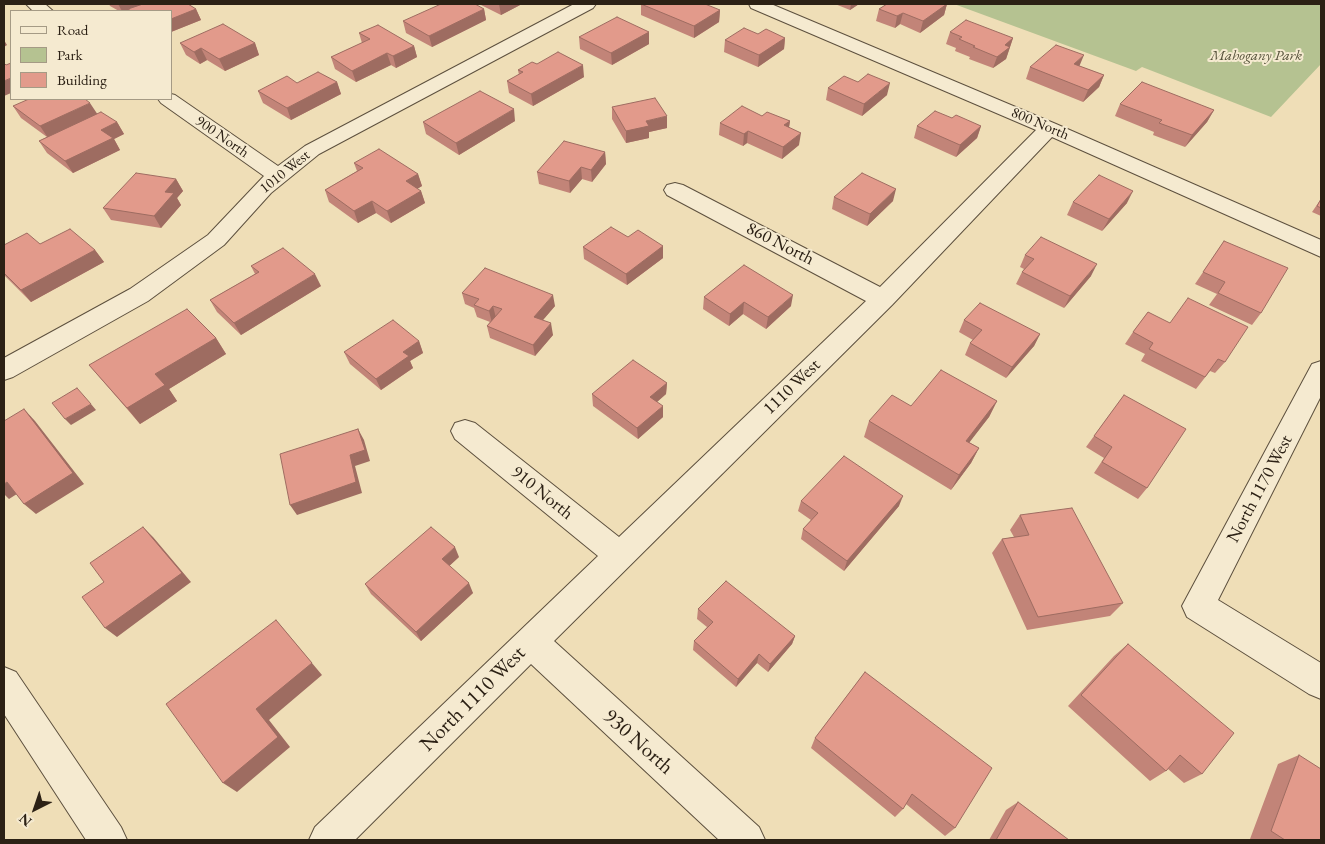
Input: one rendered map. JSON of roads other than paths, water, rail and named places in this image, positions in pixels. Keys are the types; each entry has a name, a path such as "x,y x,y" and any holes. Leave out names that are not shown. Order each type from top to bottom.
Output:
{"street":[{"name":"1010 West","path":"4,370 139,295 216,240 277,175 312,150 587,4"},
{"name":"800 North","path":"757,4 1049,128 1321,248"},
{"name":"900 North","path":"169,100 277,175"},
{"name":"1110 West","path":"531,642 883,299 1049,128"},
{"name":"860 North","path":"675,190 883,299"},
{"name":"North 1170 West","path":"1321,371 1198,606 1321,682"},
{"name":"910 North","path":"465,430 619,555"},
{"name":"North 1110 West","path":"328,840 531,642"},
{"name":"930 North","path":"531,642 746,840"},
{"path":"4,684 108,840"}],"park label":[{"name":"Mahogany Park","path":"1256,56"}]}
